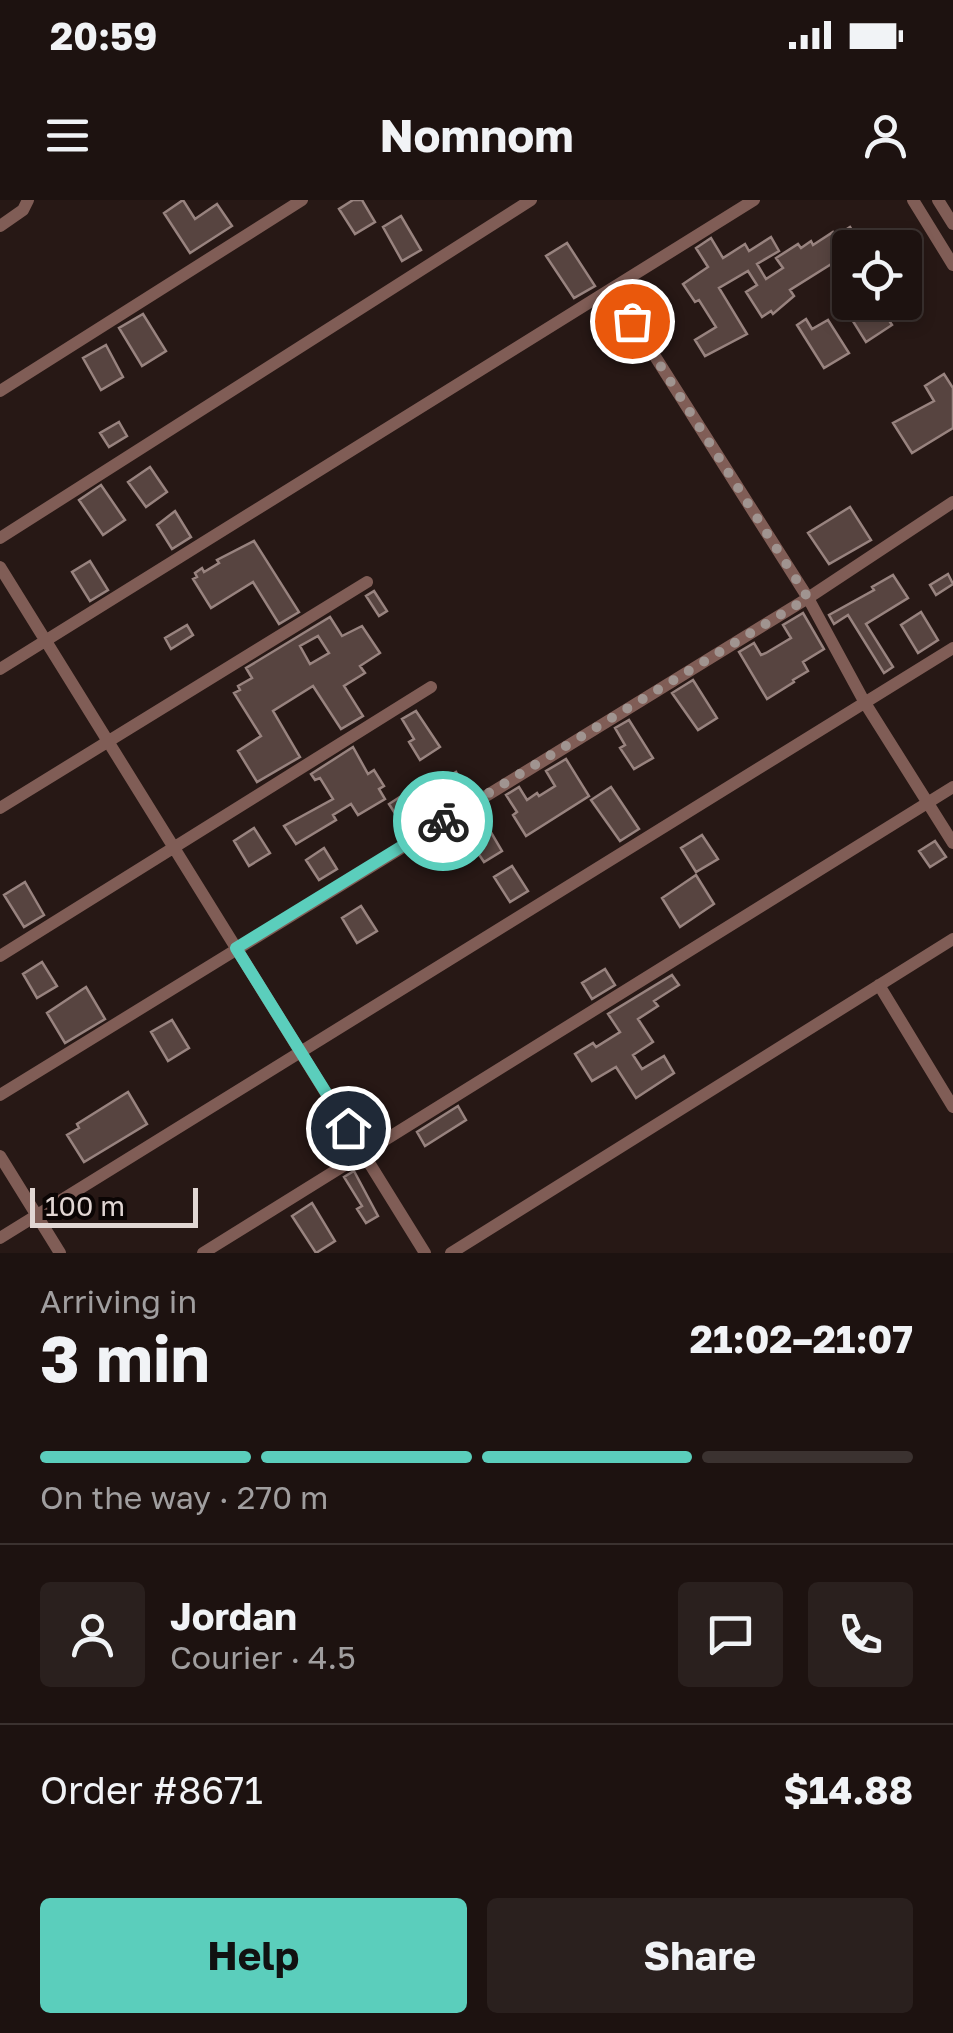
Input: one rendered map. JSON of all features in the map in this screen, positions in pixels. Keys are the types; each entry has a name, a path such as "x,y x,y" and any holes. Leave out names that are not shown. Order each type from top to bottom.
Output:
{"street":[{"path":"0,226 22,210 28,200"},
{"path":"0,391 302,200"},
{"path":"0,538 531,200"},
{"path":"0,669 754,200"},
{"path":"912,200 953,265"},
{"path":"938,200 953,224"},
{"path":"613,290 808,598 865,703 953,843"},
{"path":"0,1095 808,598 953,502"},
{"path":"0,567 426,1253"},
{"path":"0,808 367,582"},
{"path":"0,1238 953,648"},
{"path":"0,956 431,687"},
{"path":"203,1253 953,787"},
{"path":"450,1253 953,939"},
{"path":"879,985 953,1107"},
{"path":"0,1156 60,1253"}],"building":[{"path":"183,200 195,219 217,204 232,226 190,253 164,213"},
{"path":"353,200 362,200 375,222 355,234 339,209"},
{"path":"401,216 421,250 402,261 383,227"},
{"path":"832,233 832,264 790,290 794,296 773,314 771,311 762,317 746,292 757,285 748,271 719,288 747,334 705,356 695,340 716,327 683,284 708,267 696,248 711,238 723,258 745,244 749,251 771,237 779,251 757,264 766,279 783,268 776,258 798,244 801,248 811,241 813,245"},
{"path":"567,243 595,286 574,298 546,256"},
{"path":"143,314 166,351 142,366 119,328"},
{"path":"806,319 812,329 828,320 849,353 824,368 797,325"},
{"path":"852,320 889,320 892,325 866,342"},
{"path":"106,345 123,377 101,390 83,358"},
{"path":"944,374 953,388 953,428 912,453 893,423 934,401 925,386"},
{"path":"119,422 127,436 109,447 100,433"},
{"path":"150,467 167,492 146,507 128,482"},
{"path":"101,485 125,520 103,535 79,500"},
{"path":"850,507 871,540 829,564 808,533"},
{"path":"175,511 191,537 172,549 157,525"},
{"path":"254,541 299,612 279,624 253,582 211,608 193,579 202,568 204,572 219,563 217,560"},
{"path":"90,561 108,590 90,601 72,572"},
{"path":"948,574 953,584 936,595 930,585"},
{"path":"893,575 908,598 866,624 893,667 884,673 848,615 834,624 829,615"},
{"path":"374,591 387,611 379,616 366,596"},
{"path":"921,612 938,640 918,653 901,625"},
{"path":"803,613 824,649 803,662 808,671 767,699 739,652 754,643 761,655 791,638 783,625"},
{"path":"330,617 342,636 362,626 380,653 360,666 365,673 344,686 363,716 341,729 313,686 273,711 300,757 257,782 238,751 261,736 234,693 252,678 246,668","holes":["318,636 329,653 310,664 300,646"]},
{"path":"187,625 193,635 171,649 165,638"},
{"path":"693,680 717,718 698,730 672,693"},
{"path":"416,711 440,747 420,760 402,719"},
{"path":"629,720 653,758 634,769 620,748 625,745 615,728"},
{"path":"353,747 368,774 374,770 384,786 379,789 385,799 358,815 351,804 333,815 336,820 296,844 284,826 333,799 320,778 315,780 311,774"},
{"path":"566,759 589,796 526,836 506,795 519,787 527,800 537,793 539,796 555,786 546,771"},
{"path":"456,772 468,792 452,802 439,782"},
{"path":"611,787 639,829 620,841 591,800"},
{"path":"409,791 425,817 405,829 389,804"},
{"path":"254,828 270,853 249,866 234,841"},
{"path":"489,829 502,851 484,862 470,841"},
{"path":"702,835 718,859 696,872 681,848"},
{"path":"935,841 946,857 930,867 919,851"},
{"path":"324,848 337,869 319,880 306,860"},
{"path":"512,866 528,891 510,902 494,877"},
{"path":"696,875 714,904 680,927 662,898"},
{"path":"25,882 44,915 24,927 4,895"},
{"path":"361,906 377,931 357,943 342,918"},
{"path":"42,962 57,986 37,998 23,974"},
{"path":"605,969 615,985 592,999 582,983"},
{"path":"672,975 679,985 654,1001 658,1006 638,1019 653,1042 633,1055 642,1069 664,1056 674,1073 636,1098 616,1067 592,1081 575,1054 620,1032 608,1014"},
{"path":"86,987 105,1019 65,1043 47,1013"},
{"path":"172,1020 189,1048 168,1061 151,1032"},
{"path":"128,1092 147,1124 84,1162 67,1135 79,1128 77,1124"},
{"path":"458,1106 466,1120 425,1146 417,1132"},
{"path":"354,1171 378,1216 366,1223 357,1209 362,1206 344,1177"},
{"path":"312,1203 335,1241 316,1253 292,1216"}],"way so far":[{"path":"443,821 808,598 632,321"}],"route":[{"path":"348,1128 236,948 443,821"}]}
